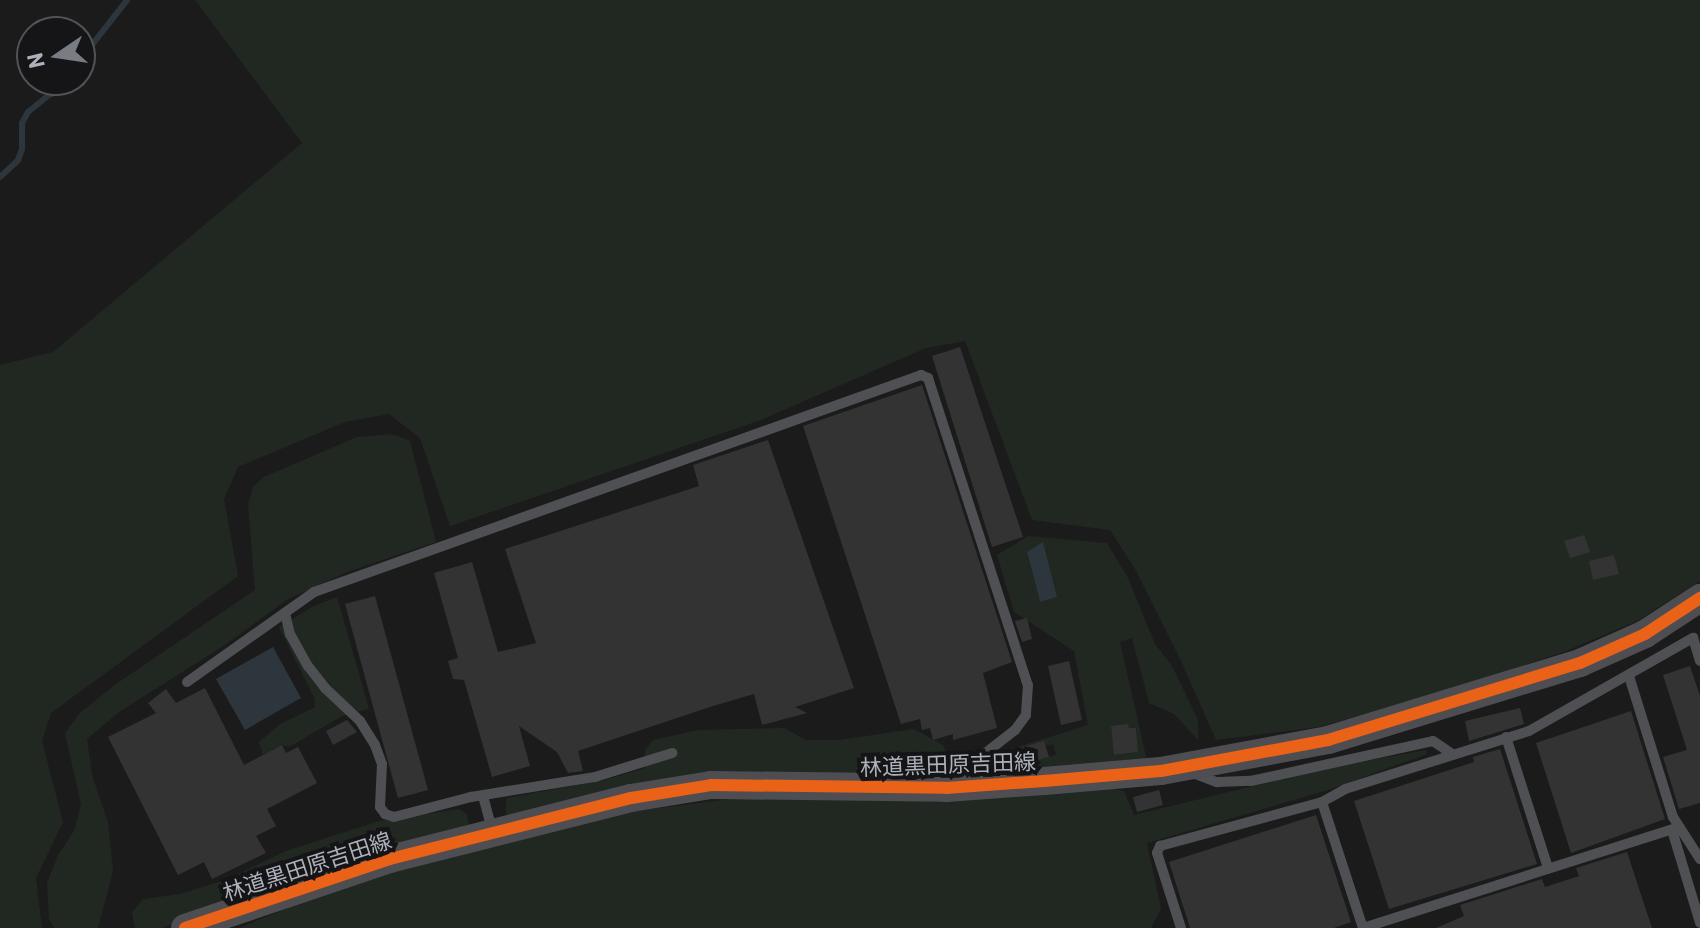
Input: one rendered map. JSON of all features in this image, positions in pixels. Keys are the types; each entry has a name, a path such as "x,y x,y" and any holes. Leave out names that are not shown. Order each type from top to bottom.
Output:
{"street":[{"name":"林道黒田原吉田線","path":"185,928 390,859 631,798 711,785 963,787 1180,768 1328,740 1530,681 1645,634 1700,598"}],"lane":[{"path":"187,682 314,592 921,375 928,378 1028,685 1026,715 1015,730 974,762 965,773 963,787"},
{"path":"285,613 290,634 308,666 325,688 360,721 375,745 382,764 380,807 385,814 394,817 483,796 595,777 672,753"},
{"path":"1181,928 1157,853 1160,846 1322,802 1345,789 1551,720 1562,710 1629,676 1696,635 1700,661"},
{"path":"1629,676 1700,922"},
{"path":"1506,737 1548,868"},
{"path":"1180,768 1217,782 1251,781 1433,741 1452,754"},
{"path":"483,796 492,832"},
{"path":"1322,802 1363,928 1675,828"},
{"path":"1675,828 1700,859"}],"shaded area":[{"path":"195,0 1700,0 1700,581 1637,621 1566,651 1454,689 1319,727 1216,740 1135,569 1110,530 1032,520 965,341 926,348 761,420 450,526 420,438 389,414 345,422 238,467 224,499 238,576 51,713 42,741 63,822 36,878 42,928 0,928 0,365 53,352 302,143"},
{"path":"392,434 410,441 436,542 347,572 288,599 225,645 119,712 87,739 92,775 108,822 113,871 98,928 54,928 49,919 47,883 58,855 74,831 81,805 65,733 80,713 113,686 255,590 248,504 253,487 264,477 357,437"},
{"path":"1028,536 1107,543 1127,576 1155,644 1172,666 1198,720 1198,740 1174,714 1149,703 1132,638 1120,642 1147,761 984,774 985,765 995,754 1088,725 1074,651 1014,612 997,555","holes":["1043,543 1057,597 1040,602 1027,553","1128,724 1129,728 1136,728 1138,752 1115,755 1111,727","1053,744 1056,755 1030,761 1026,746"]},
{"path":"1043,542 1057,597 1040,602 1027,552"},
{"path":"337,597 369,709 342,716 289,747 282,745 263,755 259,742 280,724 315,707 314,697 279,627 314,606"},
{"path":"273,647 301,698 245,730 216,679"},
{"path":"784,728 806,740 839,740 914,729 943,745 948,758 934,780 715,780 511,823 506,813 506,798 605,780 645,768 645,750 653,740 698,730"},
{"path":"1426,750 1427,754 1328,790 1147,843 1161,909 1151,928 239,928 341,886 627,812 723,800 1110,788 1124,791 1134,815 1327,768"},
{"path":"459,809 467,814 469,830 256,895 162,928 135,928 132,912 143,899 180,894 225,880 286,851 379,821"}],"building":[{"path":"960,347 1023,537 992,547 932,356"},
{"path":"922,385 1012,662 983,673 997,728 953,740 953,734 933,740 930,728 922,730 920,719 901,724 803,426"},
{"path":"768,440 854,688 795,707 807,713 762,725 754,694 713,706 578,751 583,771 568,773 557,752 519,726 530,766 492,777 464,680 453,679 448,661 458,658 434,573 472,562 498,652 536,643 505,549 699,486 693,465"},
{"path":"1584,535 1590,552 1570,558 1564,541"},
{"path":"1614,555 1619,574 1593,580 1589,561"},
{"path":"375,596 428,790 398,798 345,604"},
{"path":"1027,618 1032,639 1022,642 1015,621"},
{"path":"1069,661 1082,720 1061,725 1048,666"},
{"path":"1690,666 1700,696 1700,803 1679,809 1663,757 1687,750 1663,675"},
{"path":"205,688 244,765 282,745 286,753 298,747 317,783 267,809 276,826 256,836 266,853 212,879 204,862 178,875 108,737 156,713 148,703 166,689 176,703"},
{"path":"1520,708 1524,724 1469,741 1465,721"},
{"path":"1631,711 1665,819 1571,853 1536,743"},
{"path":"347,720 357,732 333,745 326,731"},
{"path":"1128,724 1129,728 1136,728 1138,752 1114,755 1111,726"},
{"path":"1044,741 1049,757 1030,762 1026,746"},
{"path":"1500,749 1537,864 1389,909 1354,801 1474,762 1473,757"},
{"path":"1159,790 1163,805 1137,812 1133,797"},
{"path":"1316,815 1351,922 1334,928 1190,928 1169,862"},
{"path":"1627,852 1652,928 1436,928 1464,916 1460,905 1542,879 1545,887 1579,876 1576,868"}],"waterway":[{"path":"0,177 18,160 22,149 22,123 28,112 49,95 82,83 88,50 127,0"}],"cycle path":[{"path":"185,928 390,859 631,798 711,785 946,788 1044,781 1161,771 1328,740 1580,663 1645,634 1700,598"}]}
